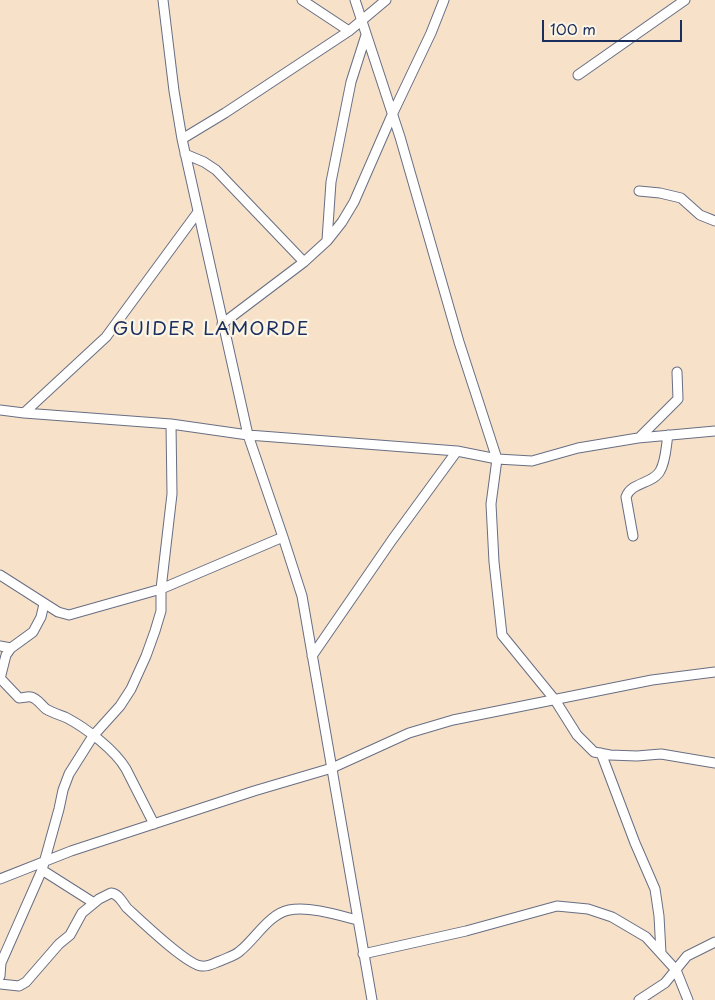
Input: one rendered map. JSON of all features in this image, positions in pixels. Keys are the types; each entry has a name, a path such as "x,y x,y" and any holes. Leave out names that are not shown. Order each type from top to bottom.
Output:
{"street":[{"path":"162,0 182,139 248,435 302,596 372,1000"},
{"path":"302,0 349,31"},
{"path":"355,0 392,115 459,342 497,459 491,504 494,562 501,630 505,640 555,700 577,735 594,752 637,756 661,754 715,763"},
{"path":"182,139 225,113 349,31 386,0"},
{"path":"222,324 304,262 327,241 342,222 354,202 392,115 432,33 444,0"},
{"path":"578,75 685,0"},
{"path":"327,241 331,182 351,82 366,35"},
{"path":"185,154 204,162 216,170 304,262"},
{"path":"639,191 681,198 700,215 715,221"},
{"path":"24,413 106,337 198,212"},
{"path":"638,438 678,399 677,372"},
{"path":"0,410 171,424 248,435 457,451 497,459 532,461 578,448 638,438 715,431"},
{"path":"0,976 1,961 43,865 63,790 77,760 93,736 120,706 131,689 146,656 161,611 161,588 172,494 171,424"},
{"path":"633,536 626,497 627,493 631,489 656,477 661,470 668,435"},
{"path":"312,656 392,540 457,451"},
{"path":"0,575 44,604 58,612 69,615 161,588 283,537"},
{"path":"44,604 41,617 33,632 11,648 6,655 0,679 19,698 31,696 47,709 67,718 93,736 122,762 154,824"},
{"path":"0,646 11,648"},
{"path":"0,879 154,824 332,768 409,734 453,720 652,680 715,672"},
{"path":"601,753 635,843 655,889 661,952"},
{"path":"43,865 94,902"},
{"path":"0,984 19,986 26,982 59,944 70,935 82,913 94,902 111,893 114,893 142,922 186,959 197,966 205,967 240,952 273,918 290,910 305,909 357,920"},
{"path":"363,954 466,931 557,906 588,909 612,917 646,938 676,970 688,1000"},
{"path":"639,1000 665,982 687,956 715,942"}],"district":[{"name":"GUIDER LAMORDE","path":"211,330"}]}
